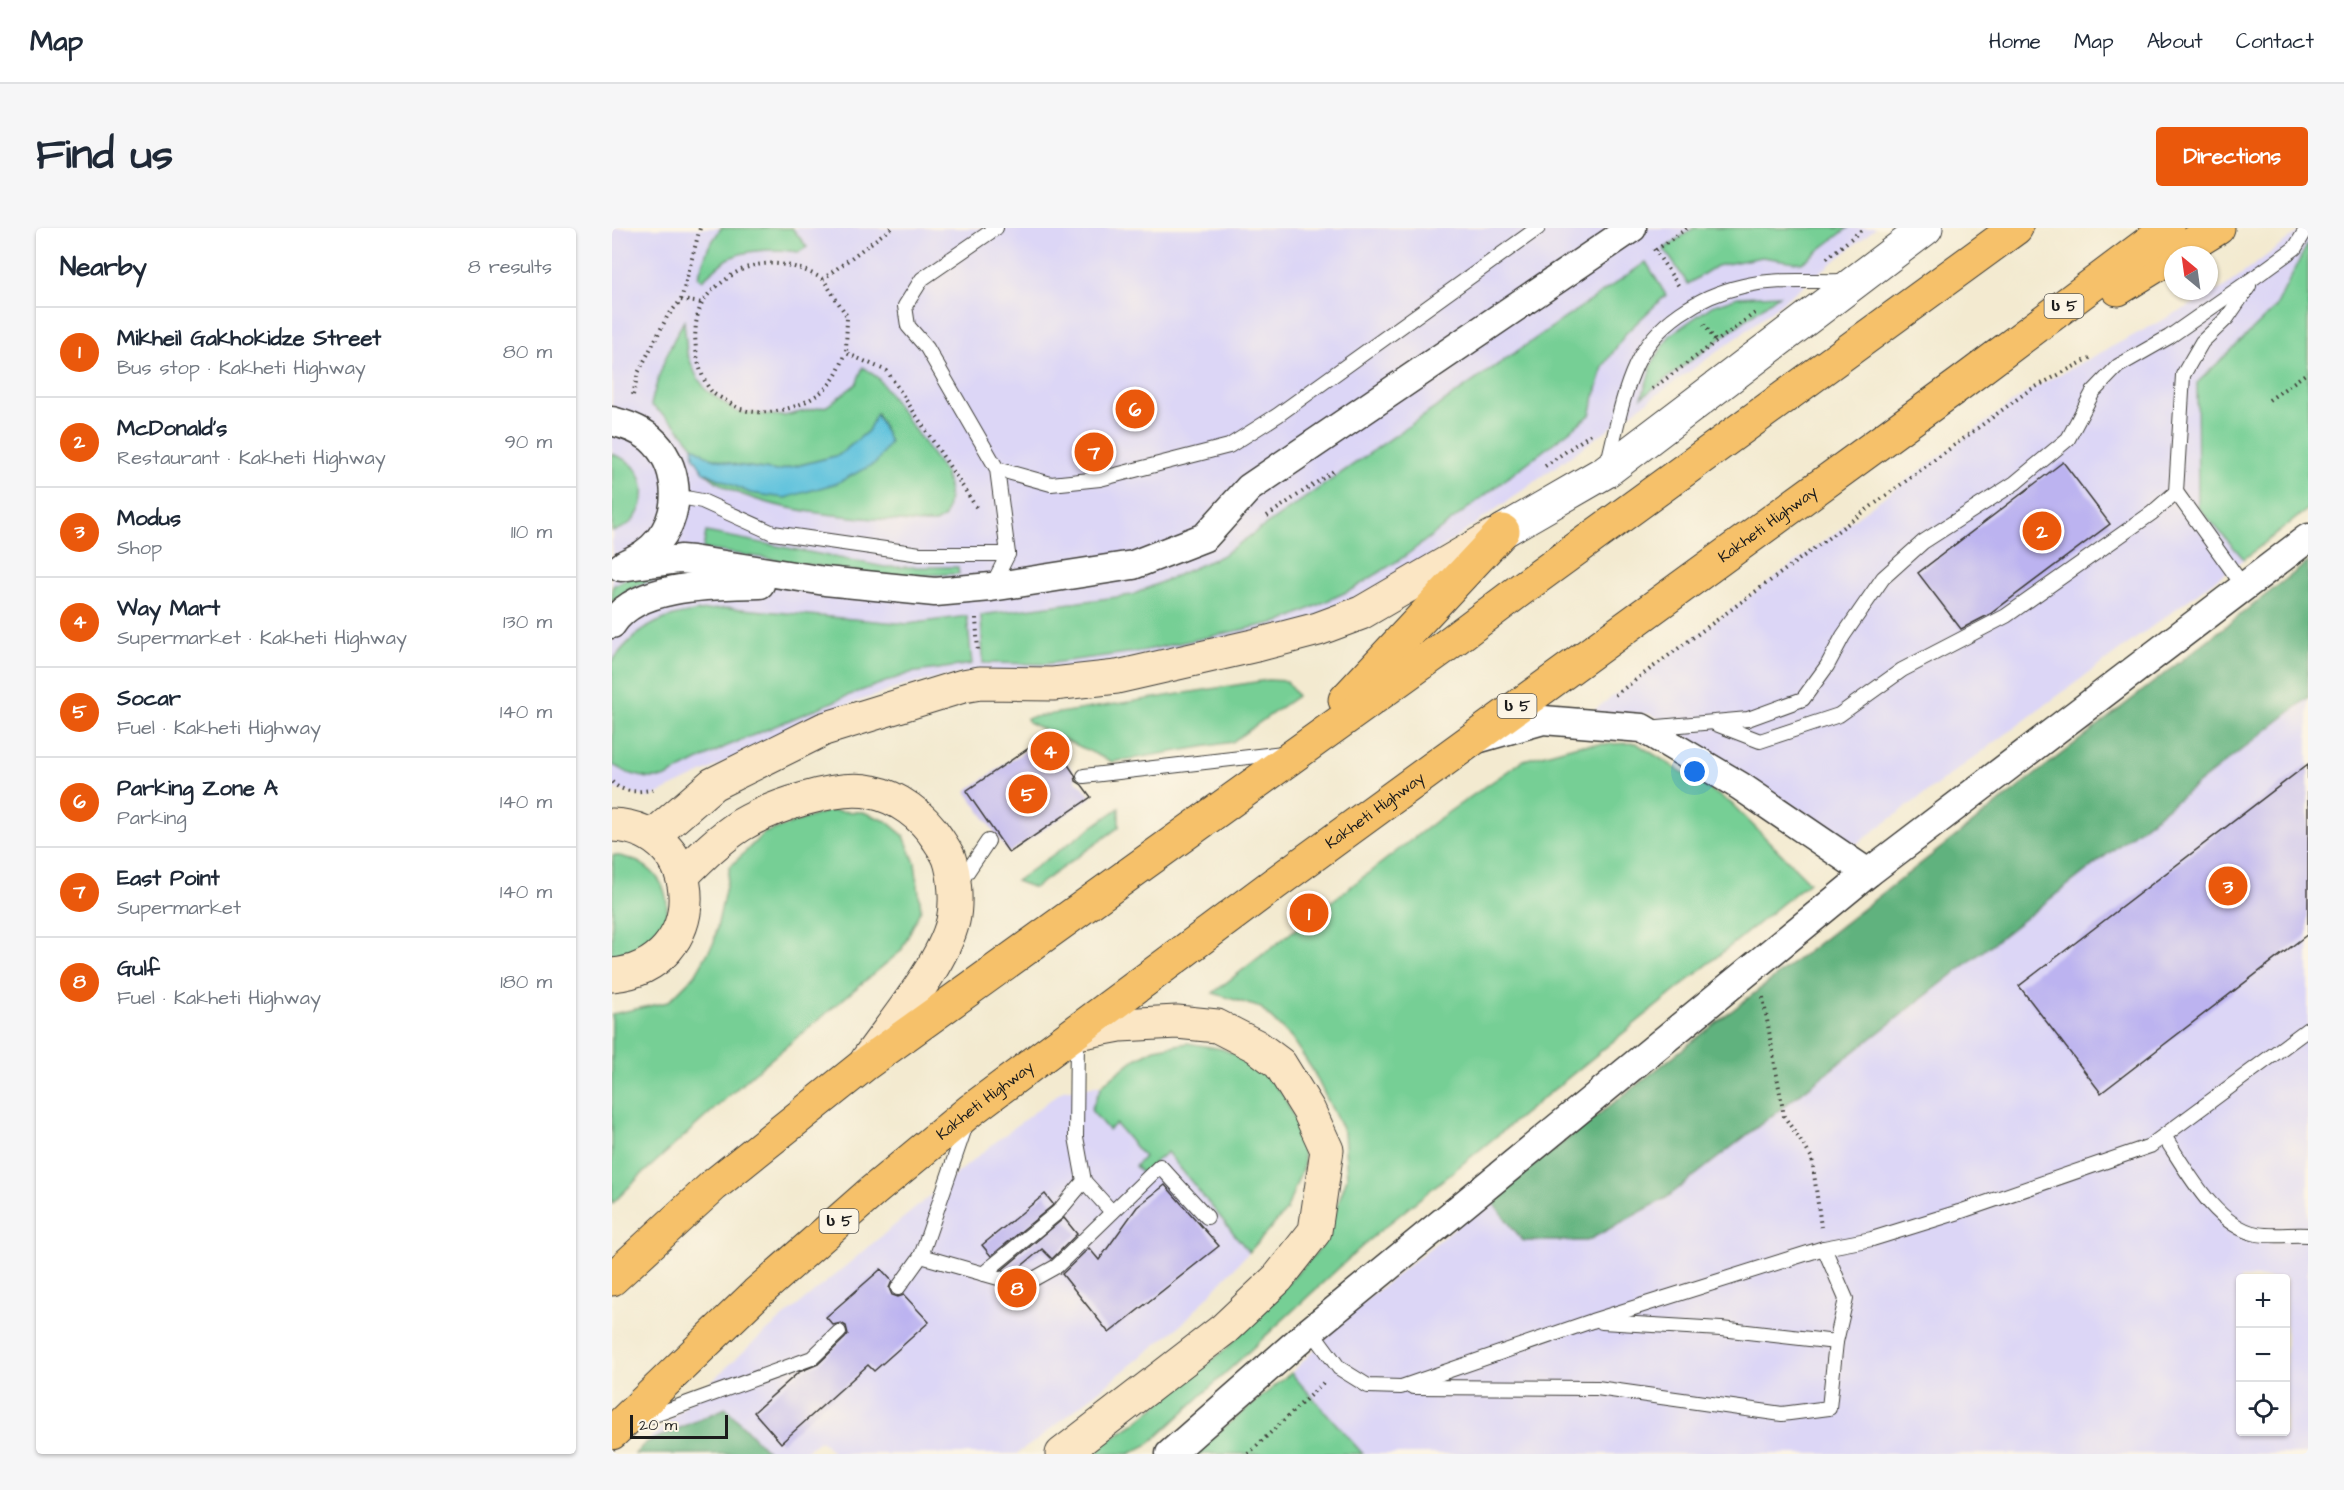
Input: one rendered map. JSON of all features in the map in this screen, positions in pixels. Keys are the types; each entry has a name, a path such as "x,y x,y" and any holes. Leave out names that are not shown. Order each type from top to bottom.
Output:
{"highway":[{"path":"612,1279 714,1185 864,1065 1443,648 2016,228"},
{"name":"Kakheti Highway","path":"614,1431 756,1294 873,1191 971,1110 1274,884 1960,384 2168,228"},
{"path":"2188,246 2218,228"},
{"path":"1960,384 2164,260"},
{"path":"1297,752 1503,531"}],"main road":[{"path":"626,824 824,729 963,686 980,683 1053,684 1117,677 1318,629 1362,613 1503,531"},
{"path":"683,875 715,843 743,824 789,804 817,795 843,791 872,792 908,807 933,833 949,858 954,891 953,920 945,944 935,963 864,1065"},
{"path":"612,975 629,974 652,963 670,946 682,924 686,900 683,875 671,854 626,824"},
{"path":"1062,1454 1224,1329 1278,1278 1316,1231 1327,1150 1309,1111 1280,1064 1256,1046 1217,1026 1177,1022 1120,1025 1077,1033"}],"street":[{"path":"616,568 680,559 825,581 935,592 991,587 1133,565 1205,537 1249,488 1632,228"},
{"path":"1503,531 1605,472 1926,228"},
{"path":"612,421 632,426 650,438 664,454 673,474 675,496 671,519 660,540 642,556 616,568"},
{"path":"1170,1454 1311,1330 1869,873 2308,538"},
{"path":"612,624 639,600 690,586 825,581"},
{"path":"1469,741 1543,720 1642,728 1740,786 1869,873"}],"lane":[{"path":"991,587 1008,554 997,469 927,348 908,326 905,306 922,279 996,228"},
{"path":"997,469 1051,484 1100,479 1228,446 1278,415 1538,228"},
{"path":"1642,728 1748,719 1803,699 1827,666 1843,636 1883,578 1923,542 2015,483 2068,439 2093,392 2118,366 2169,337 2295,248 2307,228"},
{"path":"2244,587 2176,492 2183,375 2202,342 2226,318 2255,277"},
{"path":"1605,472 1636,365 1653,335 1683,311 1713,296 1744,285 1858,281"},
{"path":"1711,722 1760,741 1839,715 1902,670 2006,616 2152,513 2176,492"},
{"path":"675,496 702,501 773,533 920,554 1008,554"},
{"path":"1084,776 1297,752"},
{"path":"954,891 988,841"},
{"path":"1401,1387 1592,1321 1824,1248 1872,1239 2150,1146 2308,1029"},
{"path":"1077,1033 1076,1137 1084,1181 1112,1212"},
{"path":"898,1288 921,1256 971,1110"},
{"path":"2164,1136 2212,1207 2238,1228 2258,1234 2308,1234"},
{"path":"921,1256 1023,1285 1057,1266 1160,1166 1207,1217"},
{"path":"983,1274 1058,1212 1084,1181"},
{"path":"1311,1330 1339,1368 1368,1386 1597,1388 1782,1413 1829,1408 1836,1342 1846,1299 1824,1248"},
{"path":"1592,1321 1721,1329 1836,1342"},
{"path":"614,1431 812,1358 839,1332"}],"path":[{"path":"633,395 638,373 668,317 681,300 700,228"},
{"path":"823,279 891,228"},
{"path":"1648,256 1687,228"},
{"path":"1537,471 1621,412 1796,282 1864,228"},
{"path":"772,262 802,267 823,279 847,316 846,353 831,382 806,403 774,412 742,409 714,393 702,373 696,350 696,326 702,303 713,289 740,270 772,262"},
{"path":"681,300 702,303"},
{"path":"846,353 886,371 978,511 982,532 968,553"},
{"path":"1578,722 2028,391 2100,353"},
{"path":"2269,400 2308,372"},
{"path":"1263,519 1341,466"},
{"path":"975,613 978,660"},
{"path":"612,782 618,788 638,792 662,788"},
{"path":"1758,963 1784,1116 1812,1158 1824,1248"},
{"path":"1248,1454 1339,1368"}],"shaded area":[{"path":"612,228 1876,228 1742,334 1409,571 1297,626 1042,675 968,672 907,685 841,707 649,798 612,788"},
{"path":"2304,228 2308,228 2308,243 2275,308 2197,383 2198,507 2244,559 1855,845 1651,714 1590,713 2028,391 2200,300 2218,300 2218,291"},
{"path":"2308,698 2308,1454 1363,1454 1291,1373 1355,1309 1490,1199 1666,1198"},
{"path":"1102,1085 1091,1110 1116,1123 1145,1157 1135,1166 1142,1173 1167,1152 1249,1252 1182,1324 1037,1440 1016,1454 834,1454 821,1440 802,1454 770,1454 726,1409 645,1443 755,1341 989,1147 1063,1090"}],"green space":[{"path":"721,228 792,228 807,247 799,252 765,250 740,254 724,261 702,280 698,277 708,248"},
{"path":"1694,228 1848,228 1802,263 1762,257 1716,266 1688,284 1664,249"},
{"path":"2308,243 2308,509 2244,559 2198,507 2197,383 2275,308"},
{"path":"1646,262 1666,295 1626,333 1603,367 1590,415 1404,557 1353,589 1283,621 1142,651 1045,664 983,663 981,615 1132,595 1221,556"},
{"path":"1779,295 1642,397 1653,362 1670,335 1712,306 1738,297"},
{"path":"684,321 687,353 696,375 706,390 737,412 784,416 827,406 856,384 863,367 878,378 945,473 949,495 945,517 935,523 922,523 800,510 754,499 727,488 713,479 704,472 750,493 890,442 877,414 868,431 839,455 777,471 736,465 707,456 693,446 675,424 651,405 664,362"},
{"path":"612,454 625,460 636,469 641,478 643,497 637,515 630,523 612,531"},
{"path":"706,532 885,567 958,567 959,574 886,576 703,549"},
{"path":"2308,562 2308,698 1666,1198 1587,1241 1523,1241 1490,1199"},
{"path":"664,570 710,573 658,579 633,588 612,603 613,586 635,574"},
{"path":"731,608 908,624 967,616 972,664 910,673 847,696 725,747 664,778 647,778 628,773 613,765 612,662 636,635 664,619 695,611"},
{"path":"1268,680 1287,681 1297,696 1232,742 1112,762 1028,722 1027,718"},
{"path":"1636,743 1731,803 1809,882 1370,1239 1149,1444 1129,1454 1088,1454 1134,1424 1228,1347 1323,1245 1347,1178 1344,1133 1312,1069 1292,1039 1261,1008 1213,993 1437,820 1524,760 1578,745"},
{"path":"1119,808 1119,827 1034,888 1016,881"},
{"path":"828,811 863,812 886,821 904,836 915,863 921,909 901,951 753,1074 612,1204 612,1014 668,1002 695,975 714,942 730,867 764,833"},
{"path":"613,855 637,862 654,874 664,890 667,908 663,926 652,941 635,951 612,956"},
{"path":"1188,1043 1222,1049 1255,1062 1284,1096 1300,1130 1304,1164 1286,1211 1249,1252 1167,1152 1142,1173 1135,1166 1144,1157 1116,1124 1108,1130 1091,1110 1102,1085 1132,1061 1155,1049"},
{"path":"1291,1373 1363,1454 1191,1454"},
{"path":"726,1408 770,1454 635,1454 645,1443"}],"water":[{"path":"876,414 890,442 876,463 837,483 785,498 750,493 704,472 694,457 693,446 707,456 736,465 777,471 839,455 868,431"}],"building":[{"path":"2063,462 2110,524 1990,614 1961,629 1918,573"},
{"path":"1048,735 1075,775 1076,781 1091,797 1009,853 966,791"},
{"path":"2308,764 2308,934 2101,1093 2019,986"},
{"path":"1165,1185 1219,1246 1109,1333 1062,1274 1089,1248 1099,1260 1137,1207"},
{"path":"1045,1194 1053,1204 1052,1206 991,1256 982,1245"},
{"path":"1064,1218 1077,1234 1052,1259 1042,1249 1013,1273 1002,1270"},
{"path":"881,1269 892,1281 889,1288 892,1295 898,1297 904,1295 929,1322 874,1371 868,1365 781,1443 754,1412 799,1372 818,1364 845,1338 848,1334 846,1326 841,1323 833,1325 826,1317"}],"place":[{"name":"Parking Zone A","path":"1135,409"},
{"name":"East Point","path":"1094,452"},
{"name":"McDonald's","path":"2042,531"},
{"name":"Way Mart","path":"1050,751"},
{"name":"Socar","path":"1028,794"},
{"name":"Modus","path":"2228,886"},
{"name":"Mikheil Gakhokidze Street","path":"1309,913"},
{"name":"Gulf","path":"1017,1288"}]}
